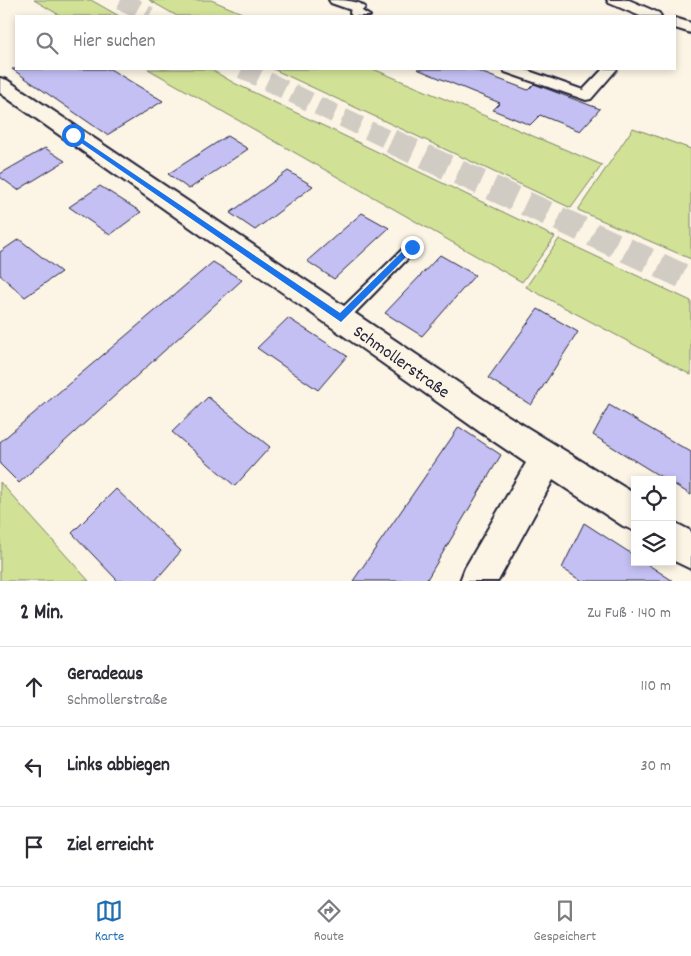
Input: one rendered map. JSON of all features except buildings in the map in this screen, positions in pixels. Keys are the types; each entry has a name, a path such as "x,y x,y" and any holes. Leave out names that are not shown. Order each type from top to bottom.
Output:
{"street":[{"path":"338,0 360,12"},
{"path":"615,0 650,15"},
{"path":"676,24 690,38"},
{"path":"513,70 586,96 609,70"},
{"name":"Schmollerstraße","path":"0,84 491,422 631,511"},
{"path":"478,581 547,458"},
{"path":"676,542 691,551"}],"lane":[{"path":"341,318 412,247"}],"green space":[{"path":"34,0 91,0 117,15 59,15"},
{"path":"149,0 211,0 247,15 175,15"},
{"path":"150,70 212,70 234,83 555,237 522,282"},
{"path":"275,70 375,70 602,165 571,208"},
{"path":"633,128 691,149 691,259 578,210"},
{"path":"559,239 691,301 691,375 526,287"},
{"path":"0,482 89,581 0,581"}],"tunnel":[{"path":"121,0 147,15"},
{"path":"244,70 393,142"},
{"path":"391,141 691,280"}],"route":[{"path":"73,135 341,318 412,247"}]}
